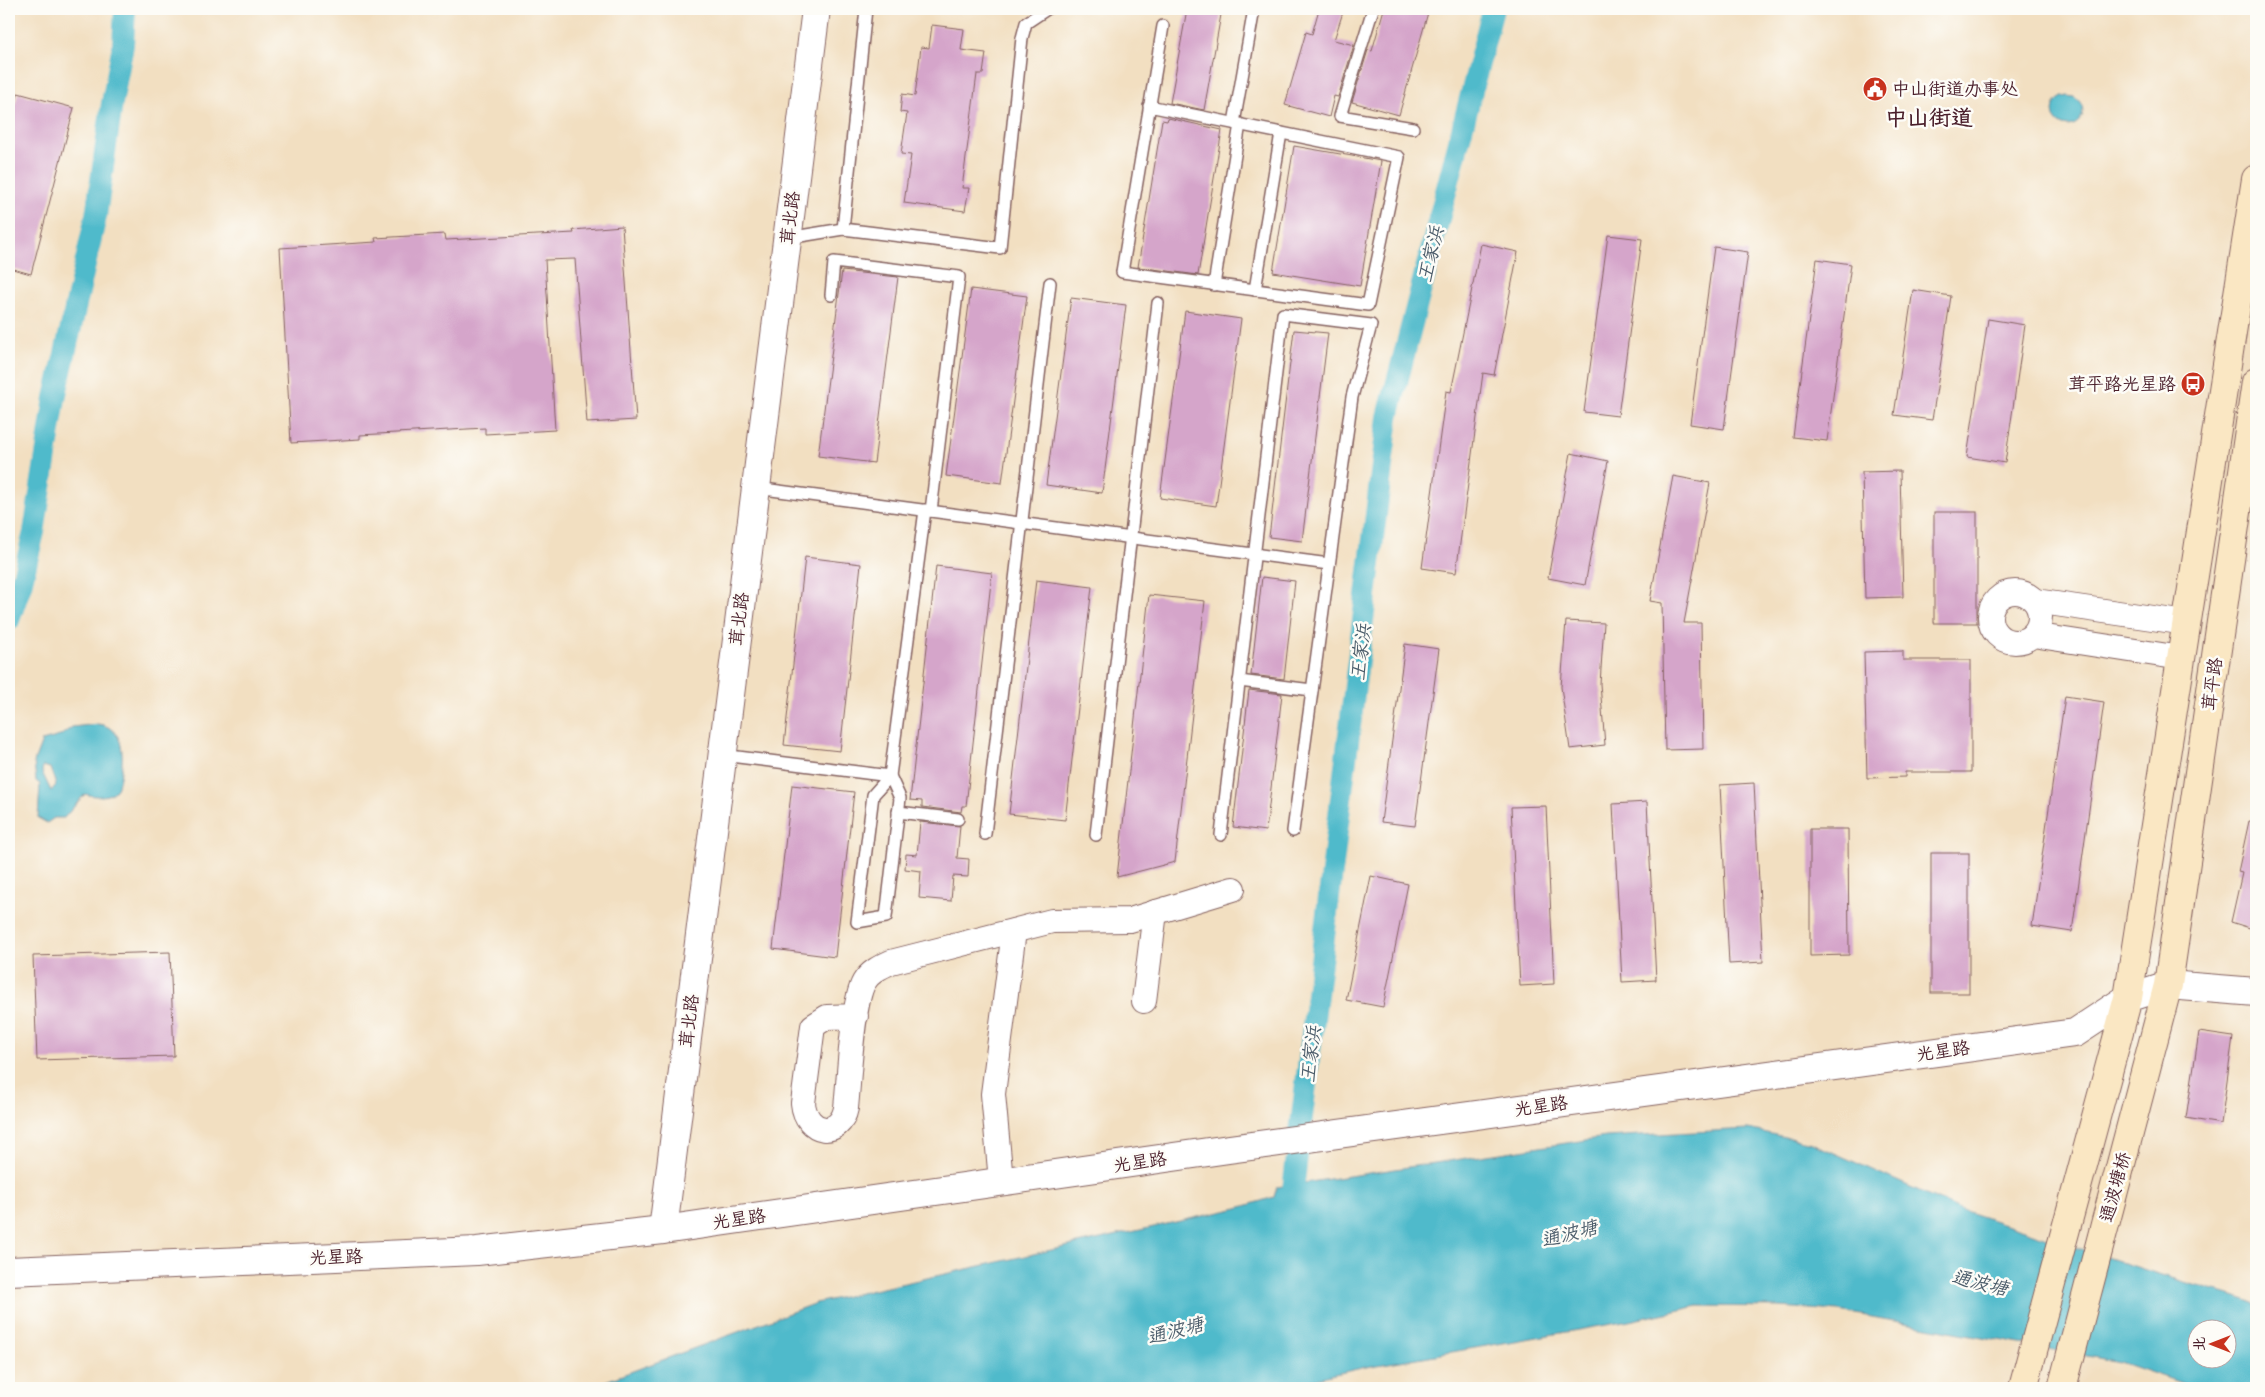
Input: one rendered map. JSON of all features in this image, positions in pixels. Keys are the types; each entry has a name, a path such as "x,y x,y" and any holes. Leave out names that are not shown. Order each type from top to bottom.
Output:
{"main road":[{"path":"2023,1388 2128,998 2256,179"},
{"name":"茸平路","path":"2168,985 2249,488 2256,382"},
{"name":"通波塘桥","path":"2062,1388 2168,985"}],"street":[{"name":"茸北路","path":"662,1230 816,9"},
{"path":"2181,658 2033,635 2017,642 2008,642 1994,632 1990,615 1996,599 2004,594 2021,592 2035,602 2187,623"},
{"path":"2033,635 2037,629 2040,615 2035,602"},
{"path":"856,1016 858,997 864,981 876,969 891,962 1052,922 1130,920 1233,889"},
{"path":"1144,1001 1155,912"},
{"path":"1001,1181 993,1094 1014,931"},
{"name":"光星路","path":"9,1271 477,1251 662,1230 1270,1143 2075,1033 2128,998 2168,985 2256,992"}],"lane":[{"path":"843,229 866,9"},
{"path":"788,238 843,229 1000,248 1022,38 1026,23 1047,9"},
{"path":"1214,285 1254,9"},
{"path":"1373,9 1340,116 1413,128"},
{"path":"1150,106 1399,157 1368,306 1122,272 1163,26"},
{"path":"1255,290 1281,133"},
{"path":"830,295 834,262 959,277 890,776 900,798 886,917 858,922 873,794 890,776"},
{"path":"985,834 1050,283"},
{"path":"1096,834 1158,303"},
{"path":"1221,835 1282,314 1371,325 1352,397 1293,831"},
{"path":"756,488 1329,564"},
{"path":"1239,680 1312,690"},
{"path":"722,754 890,776"},
{"path":"898,812 958,819"}],"water":[{"path":"2068,96 2079,100 2083,111 2079,122 2068,126 2057,122 2053,111 2057,100"},
{"path":"98,724 108,727 115,733 122,749 121,770 117,789 110,794 102,796 85,794 64,818 54,818 47,823 38,818 40,784 36,781 34,762 42,741 60,736 72,727","holes":["43,766 50,768 56,785 51,791 42,772"]},
{"name":"通波塘","path":"1748,1129 1812,1143 1962,1210 2158,1274 2256,1303 2256,1388 2196,1388 2120,1362 1839,1311 1780,1307 1698,1306 1629,1321 1366,1367 1274,1388 587,1388 816,1303 1238,1208 1274,1197 1277,1187 1606,1137"}],"building":[{"path":"1187,9 1222,9 1204,110 1170,103"},
{"path":"1319,9 1344,9 1334,40 1354,45 1338,97 1334,96 1329,117 1285,105 1306,32 1312,34"},
{"path":"1384,9 1429,9 1399,115 1352,102 1368,50 1372,51"},
{"path":"932,25 964,29 961,50 986,53 983,74 977,74 962,188 969,188 965,211 904,203 911,155 901,154 907,113 900,112 902,94 915,96 921,47 929,48"},
{"path":"18,93 74,108 31,274 9,268 9,128"},
{"path":"1168,118 1222,130 1198,275 1138,267 1162,120 1167,121"},
{"path":"1294,146 1381,161 1360,286 1273,272"},
{"path":"622,226 636,420 587,423 575,259 545,260 555,430 485,434 485,428 360,435 360,439 291,443 280,248 376,242 375,238 445,234 446,240 574,233 573,230"},
{"path":"1608,235 1642,239 1618,416 1584,412"},
{"path":"1481,244 1518,252 1494,375 1483,373 1456,573 1422,568 1446,391 1451,392"},
{"path":"1714,247 1748,252 1724,429 1690,424"},
{"path":"1817,259 1851,264 1827,441 1793,437"},
{"path":"842,271 898,277 874,463 818,456"},
{"path":"971,289 1027,296 1002,483 946,476"},
{"path":"1913,290 1951,296 1932,420 1894,415"},
{"path":"1071,298 1126,305 1102,493 1046,485"},
{"path":"1185,311 1241,319 1216,506 1160,498"},
{"path":"1988,319 2025,325 2005,463 1967,457"},
{"path":"1294,330 1328,333 1302,541 1269,537"},
{"path":"1571,453 1608,461 1585,585 1548,578"},
{"path":"1900,471 1903,597 1865,598 1862,472"},
{"path":"1673,476 1710,483 1684,623 1701,623 1703,749 1665,750 1662,603 1650,601"},
{"path":"1934,512 1977,512 1977,623 1934,623"},
{"path":"805,557 861,564 840,751 784,745"},
{"path":"936,566 992,573 966,806 962,806 961,812 922,807 922,801 910,800"},
{"path":"1262,577 1295,581 1284,679 1251,675"},
{"path":"1036,580 1092,587 1065,820 1009,814"},
{"path":"1149,595 1205,601 1175,862 1117,877"},
{"path":"1566,621 1604,623 1600,684 1605,745 1570,749 1561,687"},
{"path":"1405,644 1439,649 1415,826 1381,822"},
{"path":"1903,651 1903,660 1971,660 1971,772 1905,772 1905,777 1867,778 1864,652"},
{"path":"1249,690 1282,694 1266,831 1233,827"},
{"path":"2065,696 2104,702 2072,932 2032,926"},
{"path":"1754,783 1763,962 1729,964 1720,785"},
{"path":"792,785 854,792 835,957 773,949"},
{"path":"1647,802 1656,980 1622,982 1613,804"},
{"path":"1546,806 1554,984 1520,986 1511,807"},
{"path":"2249,821 2256,822 2256,930 2231,922 2242,873 2238,872"},
{"path":"920,822 960,826 957,858 969,859 968,877 953,876 951,901 919,898 921,871 905,869 906,854 917,855"},
{"path":"1810,829 1848,829 1849,955 1810,956"},
{"path":"1931,853 1969,853 1969,993 1931,993"},
{"path":"1371,876 1408,884 1383,1007 1346,1000"},
{"path":"170,952 174,1056 37,1060 33,956"},
{"path":"2199,1032 2233,1037 2221,1124 2186,1118"}],"waterway":[{"path":"9,620 21,585 34,532 55,398 96,216 112,103 123,45 125,9"},
{"name":"王家浜","path":"1290,1214 1388,417 1493,9"}],"place":[{"name":"中山街道办事处","path":"1875,89"},
{"name":"茸平路光星路","path":"2193,384"}],"district":[{"name":"中山街道","path":"1929,117"}]}
